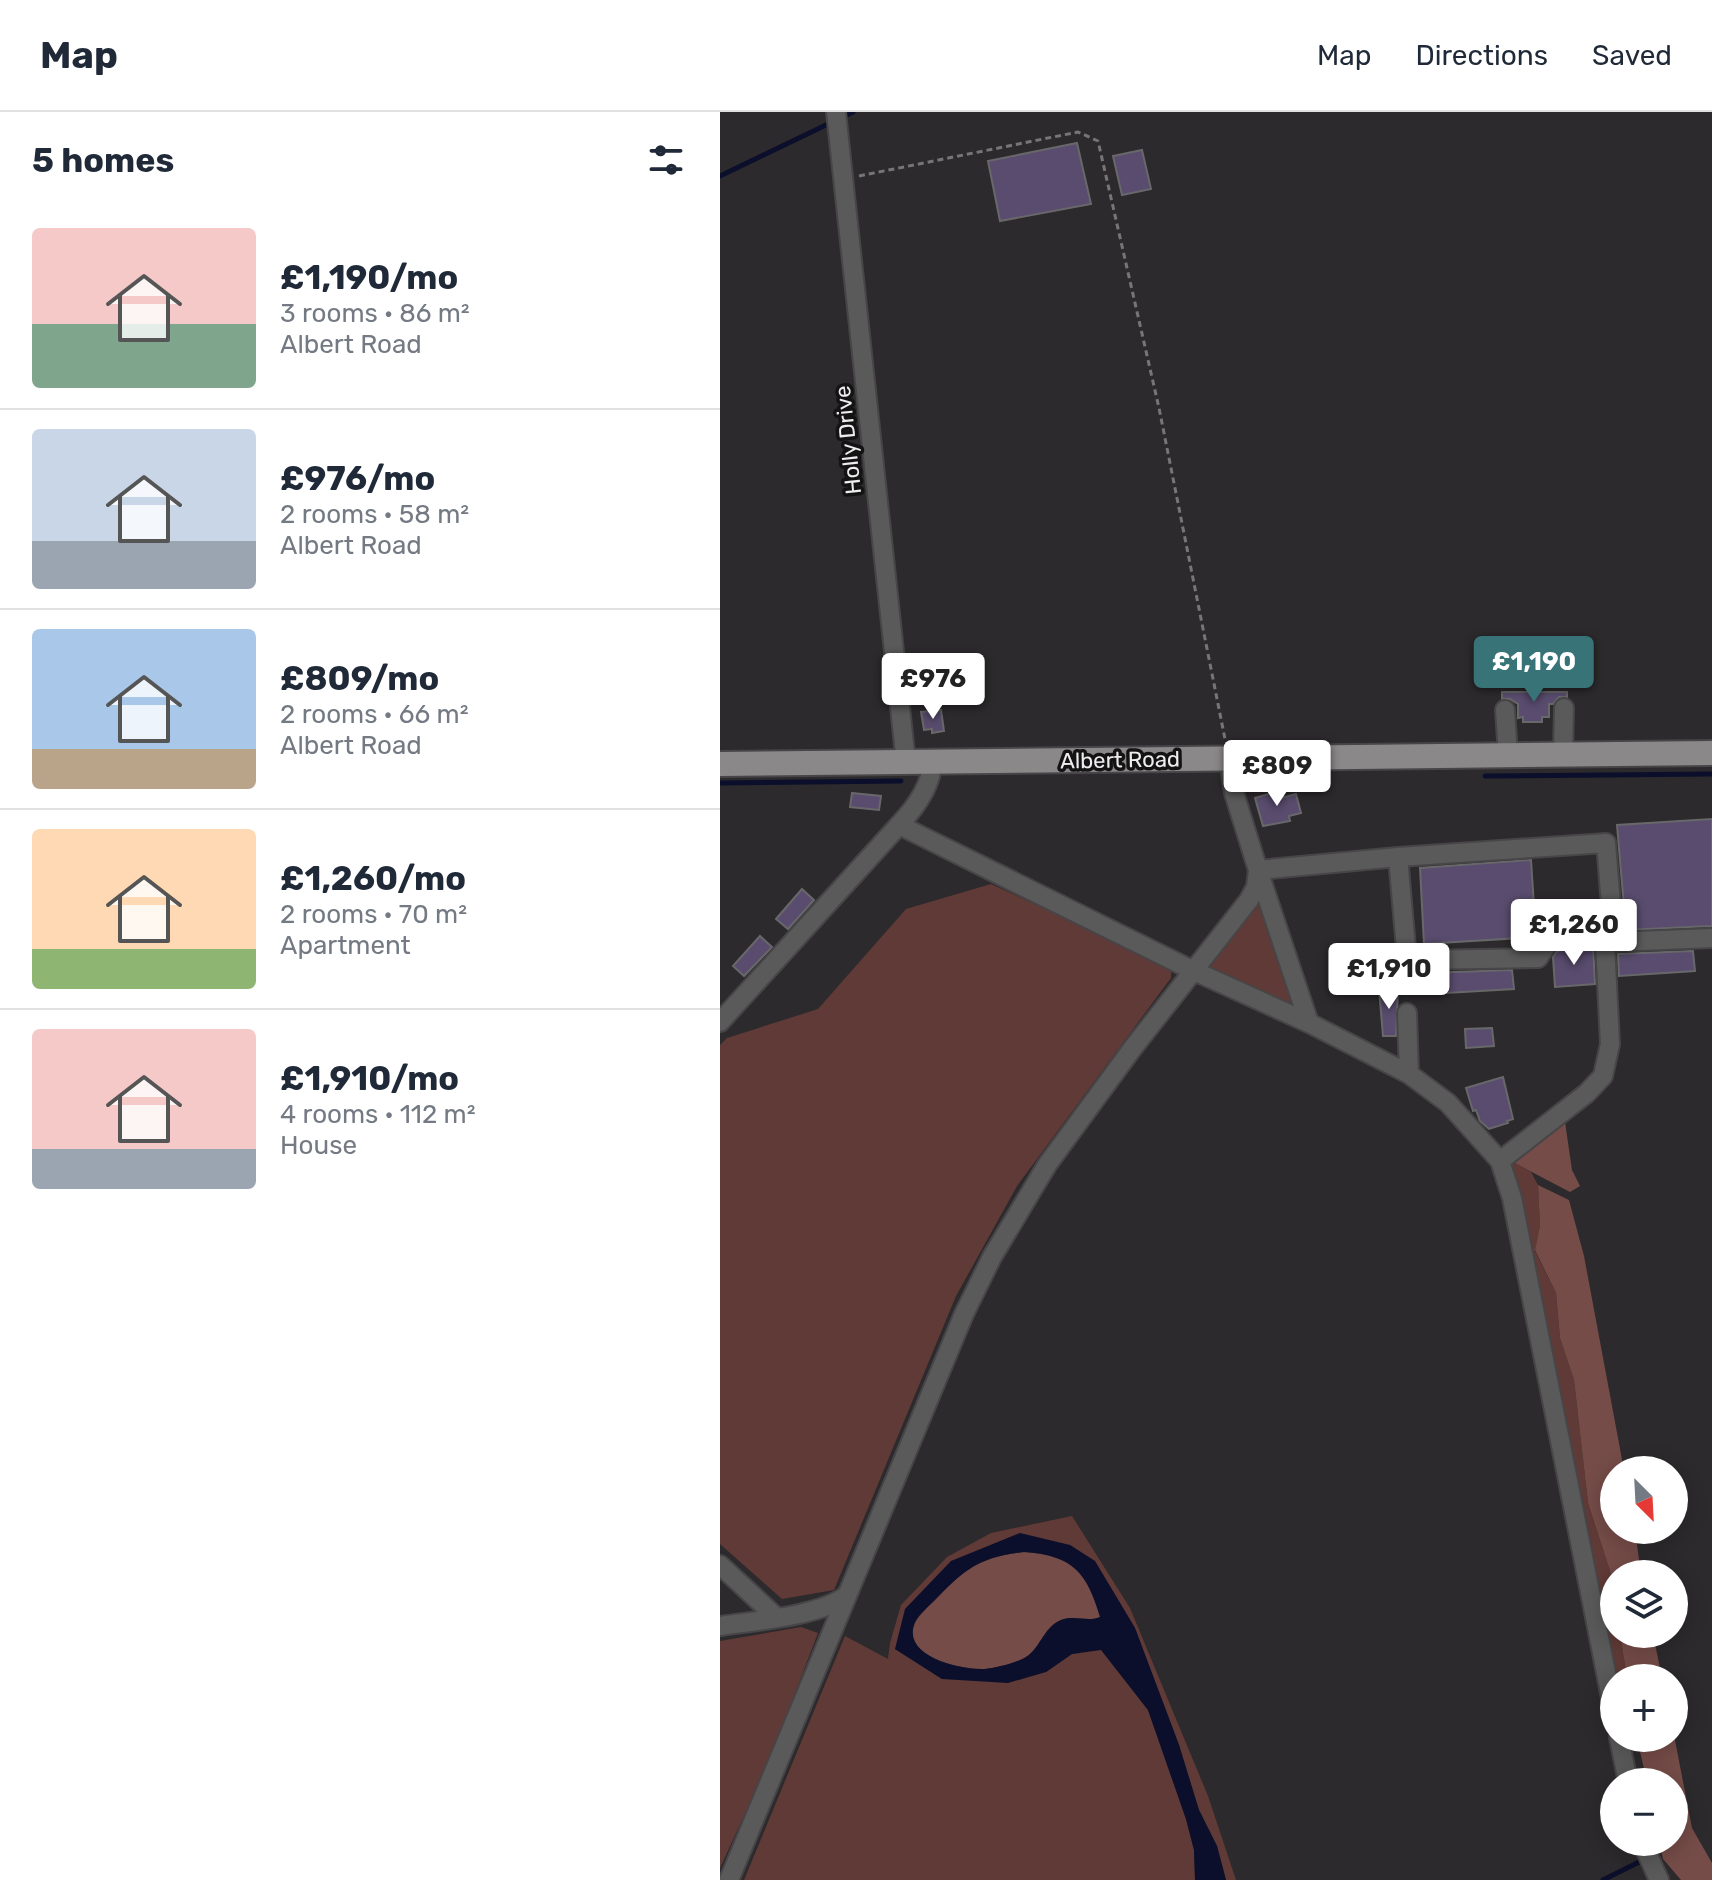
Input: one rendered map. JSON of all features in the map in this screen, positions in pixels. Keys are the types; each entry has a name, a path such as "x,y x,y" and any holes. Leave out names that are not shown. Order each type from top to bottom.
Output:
{"main road":[{"name":"Albert Road","path":"720,764 1712,753"}],"lane":[{"name":"Holly Drive","path":"837,118 906,763"},
{"path":"1563,754 1564,708"},
{"path":"1505,710 1508,755"},
{"path":"1229,759 1234,793 1309,1023"},
{"path":"720,1022 909,814 932,777 932,762"},
{"path":"899,825 1409,1074 1448,1103 1500,1161 1512,1198 1604,1664"},
{"path":"1258,870 1606,843 1614,936"},
{"path":"1398,857 1406,948 1417,960 1538,958 1549,942 1559,937 1712,938"},
{"path":"729,1880 964,1314 992,1257 1047,1165 1192,970 1249,900 1256,887 1258,870"},
{"path":"1500,1161 1587,1093 1603,1076 1610,1044 1605,942 1614,936"},
{"path":"1407,1013 1409,1074"},
{"path":"720,1565 775,1616"},
{"path":"720,1626 830,1606 847,1595"},
{"path":"1648,1856 1659,1880"}],"path":[{"path":"844,179 1078,132 1098,141 1159,408 1229,759"}],"shaded area":[{"path":"991,884 1171,966 1171,978 1017,1186 956,1296 834,1590 782,1599 720,1544 720,1045 727,1038 818,1009 906,909"},
{"path":"1263,900 1294,1007 1205,968"},
{"path":"1564,1115 1572,1170 1580,1186 1570,1192 1507,1159"},
{"path":"1507,1159 1531,1172 1538,1185 1540,1226 1535,1251 1556,1293 1560,1338 1574,1380 1588,1503 1606,1560 1600,1560 1600,1610"},
{"path":"1538,1185 1569,1200 1584,1256 1621,1456 1600,1456 1600,1540 1588,1503 1574,1380 1560,1338 1556,1293 1535,1250 1540,1226"},
{"path":"1072,1516 1130,1608 1208,1796 1236,1880 1226,1880 1217,1846 1199,1810 1179,1745 1135,1628 1095,1562 1070,1545 951,1561 895,1649 942,1679 1046,1672 1072,1654 1101,1649 1148,1710 1186,1819 1194,1850 1195,1880 744,1880 845,1636 888,1659 901,1605 947,1557 991,1533"},
{"path":"1601,1544 1637,1544 1639,1560 1606,1560"},
{"path":"1024,1552 1050,1556 1075,1568 1089,1585 1101,1617 1069,1618 1057,1622 1026,1657 990,1668 975,1669 949,1664 924,1653 916,1645 913,1635 915,1623 956,1579 985,1561"},
{"path":"801,1627 818,1633 767,1766 720,1868 720,1641"},
{"path":"1608,1648 1622,1648 1625,1664 1611,1664"},
{"path":"1622,1648 1656,1648 1659,1664 1625,1664"},
{"path":"1640,1752 1677,1752 1680,1768 1644,1768"},
{"path":"1688,1807 1692,1828 1712,1863 1712,1880 1681,1880 1662,1856 1688,1856"}],"water":[{"path":"1020,1533 1070,1545 1095,1561 1135,1628 1179,1745 1199,1810 1217,1846 1226,1880 1195,1880 1194,1850 1186,1819 1148,1710 1101,1650 1072,1654 1046,1672 1008,1683 942,1679 895,1649 905,1609 951,1561","holes":["1024,1552 1055,1557 1076,1569 1090,1589 1100,1617 1068,1618 1057,1622 1026,1657 990,1668 975,1669 949,1664 924,1653 916,1644 913,1634 917,1619 965,1572 996,1557"]}],"building":[{"path":"1077,143 1091,204 1000,221 988,161"},
{"path":"1142,150 1151,189 1122,195 1113,156"},
{"path":"1502,692 1567,692 1567,697 1559,697 1549,704 1549,717 1542,717 1542,722 1523,722 1523,717 1518,718 1518,704 1502,699"},
{"path":"941,710 944,731 932,733 932,729 924,730 921,712"},
{"path":"1279,791 1281,798 1296,794 1301,813 1289,816 1290,821 1263,826 1255,798"},
{"path":"852,793 881,796 879,810 850,807"},
{"path":"1712,819 1712,926 1626,930 1617,825"},
{"path":"1531,860 1536,937 1424,944 1420,868"},
{"path":"802,889 814,900 788,929 776,919"},
{"path":"760,936 772,947 744,976 733,966"},
{"path":"1593,944 1595,984 1555,987 1553,957 1557,951"},
{"path":"1693,951 1695,971 1619,976 1618,954"},
{"path":"1512,970 1514,989 1429,994 1427,973"},
{"path":"1398,988 1396,1036 1383,1036 1379,989"},
{"path":"1492,1028 1494,1046 1466,1048 1465,1029"},
{"path":"1503,1077 1513,1119 1489,1129 1480,1121 1476,1110 1473,1111 1466,1088"}],"waterway":[{"path":"720,176 853,112"},
{"path":"1485,776 1712,774"},
{"path":"720,783 901,781"},
{"path":"1603,1880 1639,1862"}]}
